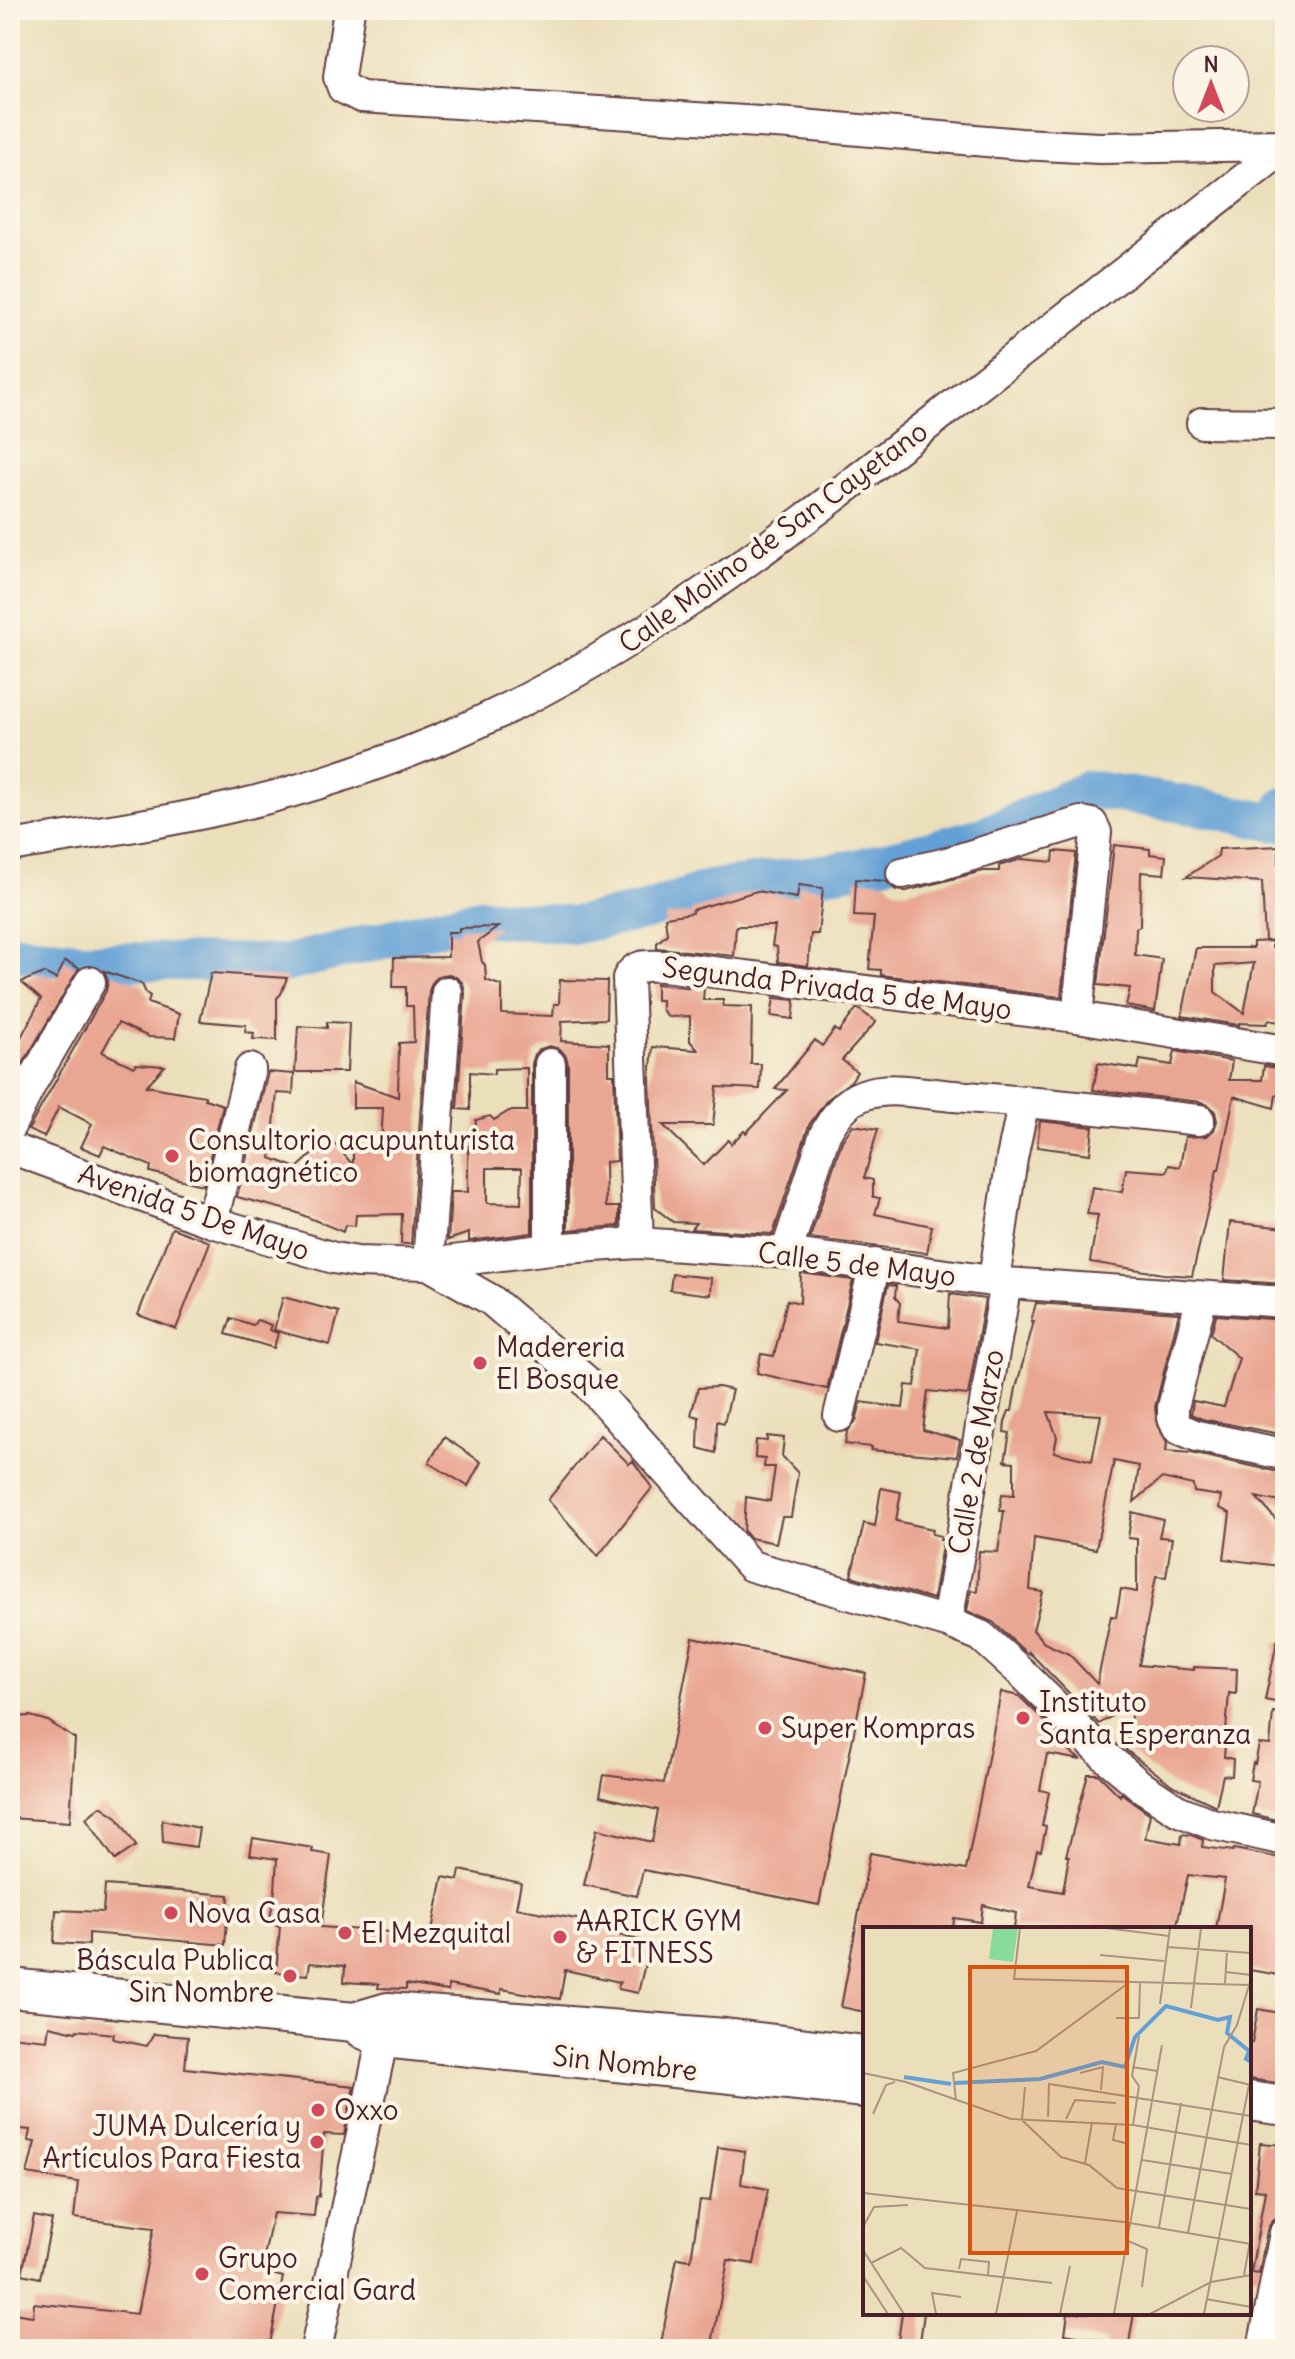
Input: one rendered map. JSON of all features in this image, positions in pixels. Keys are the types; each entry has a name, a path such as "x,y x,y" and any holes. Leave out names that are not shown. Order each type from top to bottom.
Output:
{"main road":[{"name":"Sin Nombre","path":"10,1988 375,2024 863,2088"},
{"name":"Sin Nombre","path":"375,2024 725,2038 863,2055"},
{"path":"1251,2101 1285,2106"},
{"path":"1251,2127 1285,2129"}],"street":[{"path":"349,10 339,77 343,88 361,97 791,124 1021,144 1100,148 1285,146"},
{"name":"Calle Molino de San Cayetano","path":"10,846 181,818 318,783 441,739 541,692 609,655 767,548 1285,146"},
{"path":"1202,423 1285,424"},
{"path":"902,873 943,864 1081,822 1092,824 1096,832 1077,1017"},
{"name":"Segunda Privada 5 de Mayo","path":"638,1243 628,978 640,966 664,966 1077,1017 1285,1051"},
{"path":"10,1126 90,982"},
{"path":"447,992 428,1264 491,1300 585,1380 751,1566 947,1622 981,1636 1105,1756 1142,1787 1177,1810 1212,1824 1285,1840"},
{"path":"550,1064 550,1249"},
{"path":"212,1222 250,1069"},
{"path":"786,1253 825,1134 834,1118 861,1095 881,1091 1024,1101 1199,1120"},
{"name":"Calle 2 de Marzo","path":"947,1622 1000,1282 1012,1158 1024,1101"},
{"name":"Avenida 5 De Mayo","path":"10,1148 212,1222 334,1258 357,1262 428,1264"},
{"name":"Calle 5 de Mayo","path":"428,1264 550,1249 638,1243 786,1253 1000,1282 1285,1302"},
{"path":"839,1416 875,1264"},
{"path":"1202,1297 1173,1407 1173,1418 1178,1428 1197,1436 1278,1453"},
{"path":"316,2349 375,2024"},
{"path":"1263,2349 1284,2246"}],"building":[{"path":"1114,845 1150,849 1150,854 1166,856 1164,874 1141,872 1140,926 1136,928 1135,955 1162,959 1155,1011 1126,1006 1130,988 1098,985"},
{"path":"1279,846 1278,940 1265,941 1262,882 1186,877 1218,856 1219,849"},
{"path":"1054,851 1076,853 1061,997 881,975 881,970 869,969 874,917 854,916 856,879 886,881 896,890 906,891 983,871 999,871 999,866 1022,859 1053,862"},
{"path":"799,885 823,888 818,934 811,934 808,966 778,962 777,947 772,946 775,926 736,926 734,956 657,948 657,943 667,934 665,917 692,913 692,910 757,891 797,898"},
{"path":"498,927 478,942 486,980 502,986 502,1014 553,1016 554,1004 559,1004 560,980 607,981 606,1019 562,1021 561,1041 609,1044 609,1074 614,1074 617,1161 605,1162 606,1207 619,1207 619,1226 568,1230 568,1064 560,1049 549,1046 535,1054 532,1064 532,1233 469,1241 469,1233 448,1240 451,1192 468,1192 468,1146 474,1146 476,1120 490,1116 494,1120 509,1111 527,1111 527,1068 494,1069 494,1074 470,1072 470,1110 457,1109 465,993 463,983 449,974 438,976 429,991 411,1244 401,1244 402,1214 356,1215 355,1226 345,1225 343,1232 295,1212 237,1197 268,1072 294,1074 293,1094 277,1093 271,1158 297,1168 317,1150 320,1154 333,1142 353,1165 353,1147 370,1149 370,1144 381,1148 383,1108 353,1108 353,1082 398,1097 399,1043 414,1042 413,1006 406,1006 406,987 393,987 394,958 448,957 448,932 459,932 459,928","holes":["487,1168 522,1168 521,1204 487,1203"]},
{"path":"1272,941 1272,948 1285,951 1285,1023 1269,1020 1267,1024 1239,1025 1182,1016 1196,948 1253,948 1253,942","holes":["1254,963 1244,1013 1215,992 1215,966"]},
{"path":"65,961 79,968 10,1086 10,1046 15,1049 41,999 21,982 44,973 56,979"},
{"path":"104,971 142,984 150,996 148,1003 179,1014 175,1038 149,1037 118,1023 102,1052 134,1067 136,1064 165,1066 146,1086 205,1096 205,1099 223,1105 203,1185 150,1172 151,1166 104,1146 100,1155 81,1147 92,1124 59,1107 44,1137 28,1130 106,991 108,981"},
{"path":"211,973 287,978 277,998 277,1040 253,1039 254,1033 245,1032 246,1025 200,1021"},
{"path":"656,984 704,989 703,1000 723,1000 723,1006 752,1007 751,1064 761,1064 760,1089 717,1087 713,1125 663,1125 704,1165 728,1140 731,1144 744,1131 746,1133 787,1090 775,1089 815,1040 822,1046 835,1029 839,1032 857,1008 876,1022 842,1060 857,1072 851,1081 827,1100 809,1125 773,1234 691,1229 696,1223 673,1222 655,1208 650,1078 653,1047 698,1050 690,1041 690,1016 668,1017 662,1010 662,1000 656,1000"},
{"path":"774,998 795,1000 793,1019 771,1016"},
{"path":"327,1022 349,1023 347,1072 295,1072 298,1026 327,1028"},
{"path":"1175,1051 1232,1061 1229,1080 1262,1080 1264,1066 1285,1069 1283,1096 1276,1095 1274,1108 1234,1096 1192,1276 1090,1262 1098,1215 1087,1214 1092,1187 1122,1192 1126,1169 1167,1172 1169,1165 1180,1167 1185,1137 1207,1136 1214,1130 1217,1121 1210,1106 1201,1102 1093,1090 1098,1063 1138,1069 1140,1060 1172,1065"},
{"path":"1040,1121 1093,1127 1090,1154 1037,1147"},
{"path":"853,1125 878,1129 864,1178 873,1180 873,1197 880,1198 875,1214 932,1226 927,1253 810,1238 842,1141"},
{"path":"1230,1222 1285,1228 1285,1284 1224,1280"},
{"path":"172,1228 210,1242 176,1329 138,1315"},
{"path":"801,1273 853,1280 827,1389 757,1373 761,1354 774,1356 787,1300 800,1303"},
{"path":"672,1274 711,1278 710,1295 670,1290"},
{"path":"888,1285 896,1286 895,1297 900,1303 898,1321 948,1328 950,1294 985,1299 968,1395 928,1391 923,1430 960,1440 957,1457 871,1450 872,1447 845,1444 847,1432 856,1421 861,1402 903,1408 906,1385 915,1386 920,1349 875,1342"},
{"path":"283,1297 339,1312 330,1345 274,1330"},
{"path":"1036,1303 1179,1313 1155,1407 1157,1425 1167,1442 1166,1451 1191,1453 1274,1471 1285,1469 1285,1503 1256,1497 1285,1530 1279,1566 1224,1559 1230,1513 1219,1508 1221,1496 1194,1492 1193,1485 1162,1478 1134,1502 1139,1466 1114,1461 1096,1549 1034,1538 1030,1590 1043,1592 1033,1630 1044,1643 1069,1654 1097,1684 1111,1616 1116,1617 1121,1589 1137,1592 1137,1539 1128,1538 1132,1512 1163,1520 1159,1537 1172,1538 1166,1577 1156,1576 1139,1665 1194,1670 1194,1667 1237,1669 1236,1694 1229,1693 1224,1757 1233,1759 1232,1776 1223,1775 1216,1806 1172,1785 1126,1750 1133,1703 1099,1724 1029,1652 993,1622 967,1611 971,1590 977,1592 979,1551 998,1552 1004,1511 1000,1511 1002,1494 1014,1495 1014,1462 1005,1461 1010,1433 1004,1432 1034,1321 1031,1321","holes":["1048,1412 1101,1415 1092,1461 1054,1452 1057,1437"]},
{"path":"1216,1315 1285,1320 1285,1435 1202,1419 1191,1414 1193,1401 1224,1407 1239,1358 1211,1334"},
{"path":"231,1318 253,1325 257,1320 271,1325 269,1330 278,1333 274,1348 226,1334"},
{"path":"698,1388 732,1390 724,1423 717,1421 716,1453 698,1448 699,1417 691,1415"},
{"path":"600,1435 629,1464 633,1461 652,1488 598,1556 548,1500"},
{"path":"767,1436 784,1438 782,1456 798,1473 791,1517 782,1517 776,1543 750,1538 744,1531 746,1497 770,1501 775,1467 764,1467 765,1459 755,1458 756,1440 767,1441"},
{"path":"444,1437 481,1462 468,1486 429,1463"},
{"path":"881,1488 901,1492 896,1521 933,1529 932,1534 941,1536 940,1540 943,1540 933,1599 851,1576 864,1523 875,1526"},
{"name":"Super Kompras","path":"693,1638 866,1673 819,1905 643,1870 637,1896 584,1885 597,1829 652,1842 658,1810 600,1796 604,1775 664,1783"},
{"path":"1277,1641 1285,1642 1285,1704 1265,1700"},
{"path":"1001,1692 1019,1696 1058,1734 1054,1740 1081,1760 1047,1754 1040,1790 1049,1792 1042,1826 1046,1827 1029,1886 1063,1892 1069,1856 1066,1856 1088,1774 1098,1774 1120,1796 1121,1793 1150,1814 1145,1838 1181,1844 1182,1834 1191,1835 1203,1840 1202,1847 1234,1849 1285,1859 1285,1976 1251,1970 1251,1927 1216,1927 1225,1879 1188,1875 1176,1927 1014,1927 1016,1913 983,1905 981,1922 954,1918 953,1927 863,1927 863,2012 841,2007 870,1853 966,1870"},
{"path":"1273,1712 1285,1713 1285,1822 1252,1814 1258,1781 1250,1780 1253,1763 1259,1744 1270,1745"},
{"path":"30,1716 48,1721 75,1739 70,1822 10,1818 10,1717"},
{"path":"101,1806 117,1817 136,1846 115,1860 86,1818"},
{"path":"162,1820 199,1828 196,1847 163,1842"},
{"path":"253,1838 313,1848 312,1852 331,1855 321,1927 431,1935 443,1877 458,1880 460,1870 521,1883 516,1908 620,1927 618,1935 650,1943 638,1993 618,1989 620,1982 565,1970 560,1999 501,1989 501,1994 448,1985 448,1991 406,1984 406,1989 378,1988 379,1984 344,1982 345,1966 310,1963 308,1975 276,1972 280,1926 269,1924 277,1859 250,1855"},
{"path":"105,1885 229,1895 225,1945 89,1933 89,1945 54,1943 56,1910 103,1912"},
{"path":"1258,2009 1285,2014 1285,2084 1251,2079 1252,2043"},
{"path":"49,2026 76,2032 114,2034 113,2039 147,2046 154,2034 188,2037 185,2068 354,2086 344,2135 324,2134 319,2196 316,2196 314,2216 273,2213 261,2271 283,2277 269,2349 10,2349 13,2313 33,2316 34,2303 137,2314 154,2228 74,2218 78,2182 27,2174 35,2142 28,2141 30,2130 10,2128 10,2036 47,2040"},
{"path":"1260,2143 1285,2145 1285,2192 1282,2216 1272,2221 1267,2230 1259,2274 1251,2273 1265,2191 1255,2190"},
{"path":"718,2147 745,2151 741,2184 768,2189 754,2264 728,2260 711,2349 660,2349 677,2258 691,2260 700,2200 710,2201"},
{"path":"34,2216 52,2220 40,2278 22,2274"},
{"path":"902,2315 924,2315 919,2349 897,2349"},
{"path":"1068,2315 1134,2315 1128,2349 1105,2349 1106,2341 1065,2334"}],"waterway":[{"path":"10,952 85,961 287,963 480,917 575,925 646,911 709,889 857,868 983,836 1089,789 1275,823 1285,806"}],"place":[{"name":"Consultorio acupunturista biomagnético","path":"172,1156"},
{"name":"Madereria El Bosque","path":"480,1363"},
{"name":"Instituto Santa Esperanza","path":"1023,1718"},
{"name":"Super Kompras","path":"765,1728"},
{"name":"Nova Casa","path":"171,1913"},
{"name":"El Mezquital","path":"345,1933"},
{"name":"AARICK GYM & FITNESS","path":"560,1937"},
{"name":"Báscula Publica Sin Nombre","path":"290,1976"},
{"name":"Oxxo","path":"318,2110"},
{"name":"JUMA Dulcería y Artículos Para Fiesta","path":"317,2142"},
{"name":"Grupo Comercial Gard","path":"202,2274"}]}
